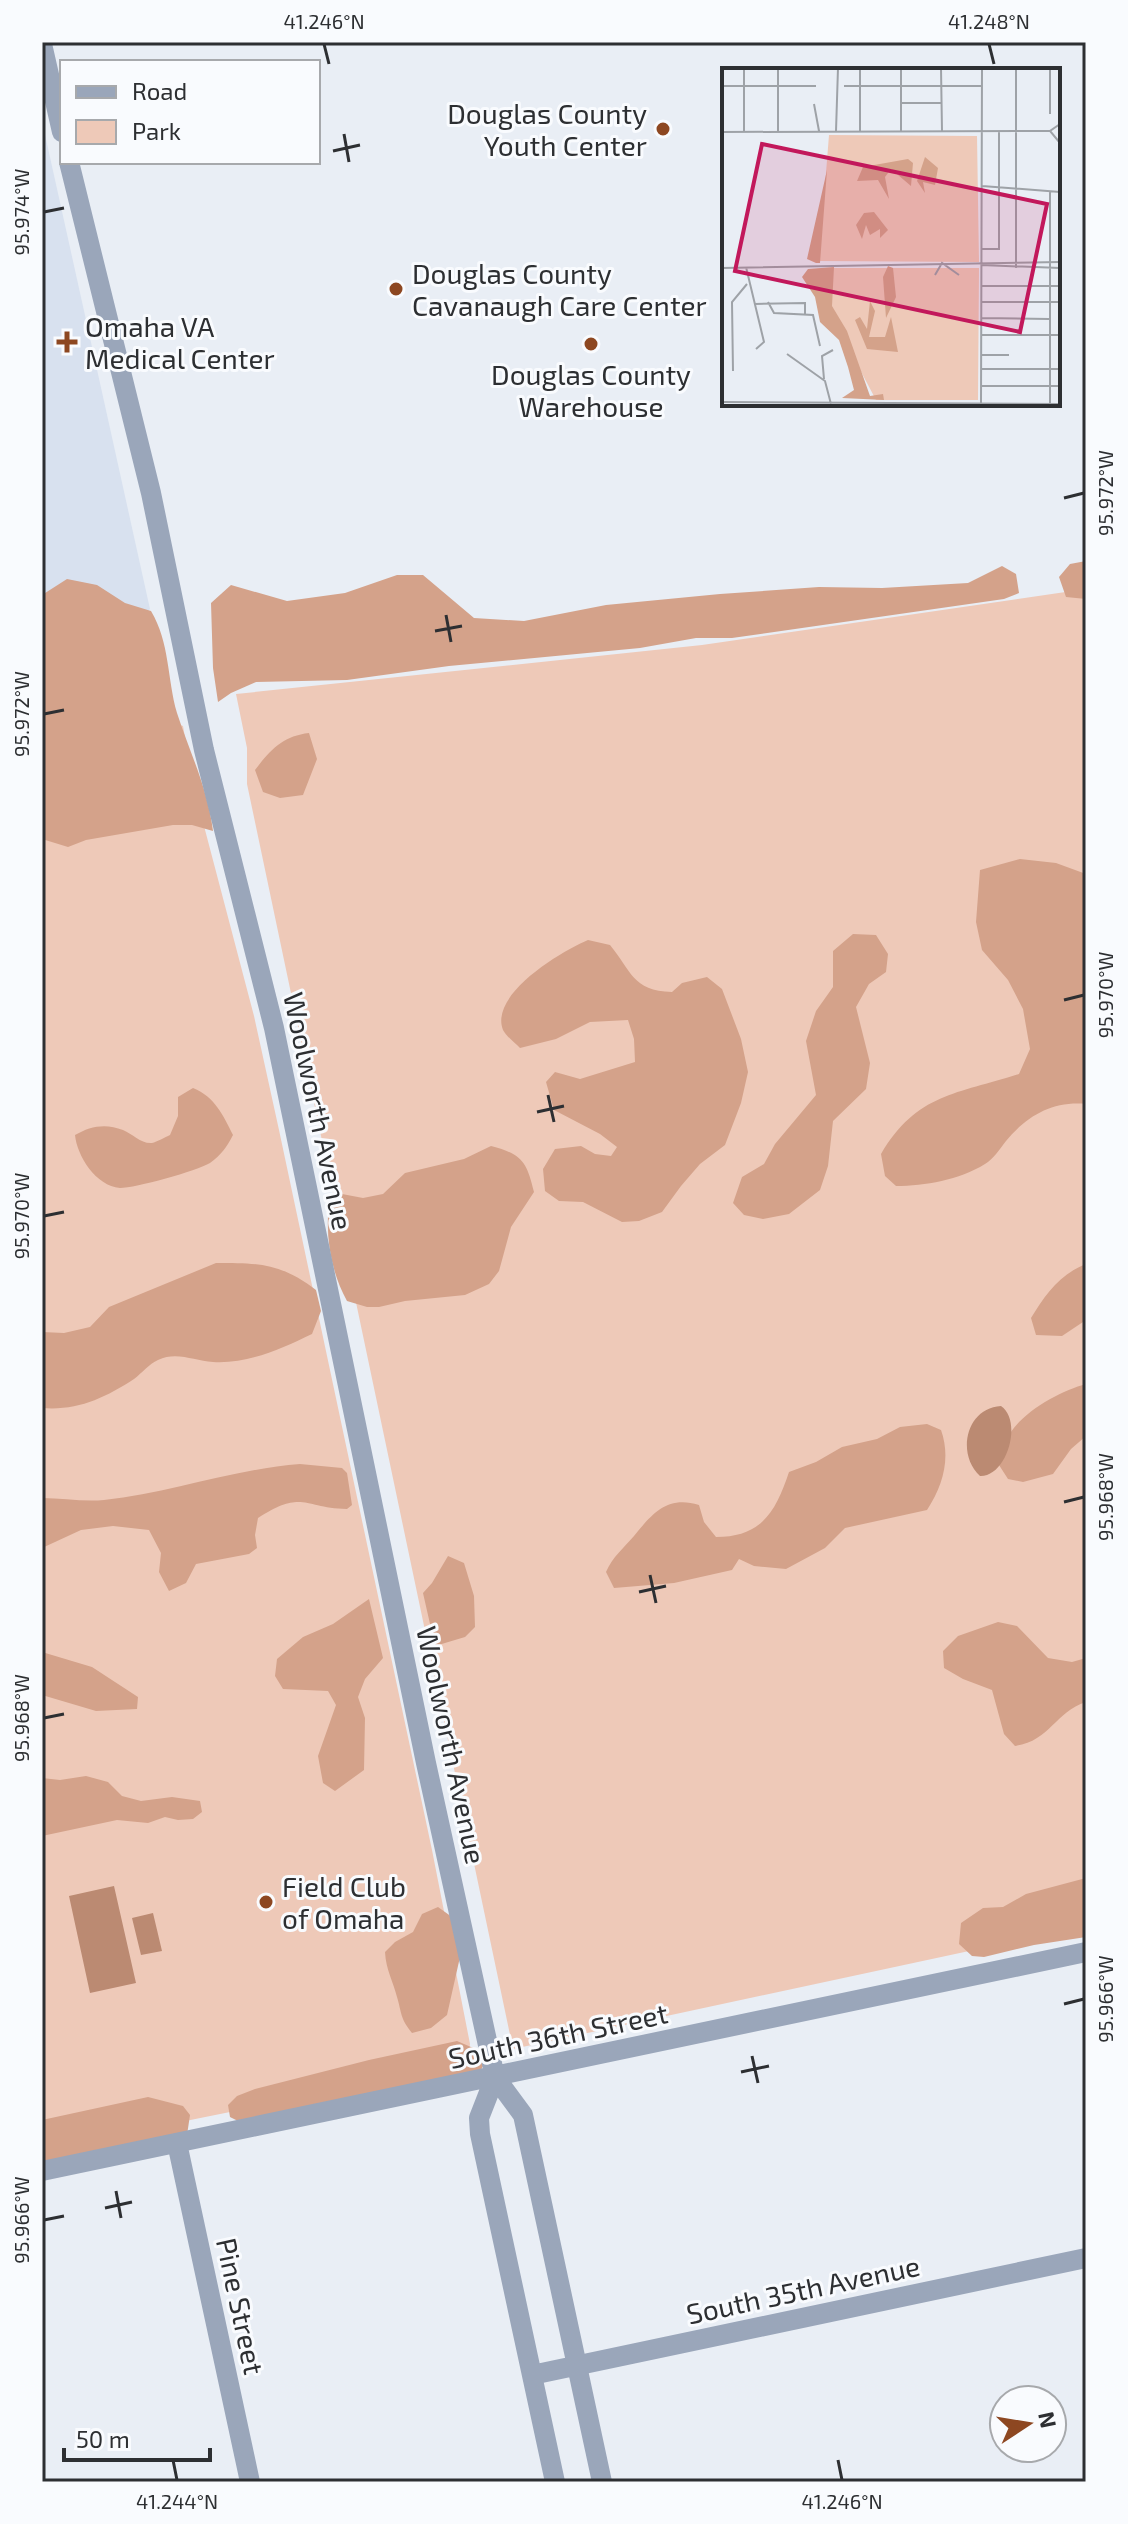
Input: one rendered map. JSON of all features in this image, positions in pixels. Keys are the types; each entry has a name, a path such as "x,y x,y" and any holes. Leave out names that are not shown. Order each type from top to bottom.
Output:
{"street":[{"path":"42,44 60,123"},
{"name":"Woolworth Avenue","path":"69,164 151,493 204,750 274,1028 426,1763 495,2077 523,2115 602,2482"},
{"name":"South 36th Street","path":"42,2171 1086,1952"},
{"path":"495,2077 479,2118 480,2134 555,2482"},
{"name":"Pine Street","path":"177,2143 250,2482"},
{"name":"South 35th Avenue","path":"532,2375 1086,2258"}],"shaded area":[{"name":"Omaha VA Medical Center","path":"42,121 150,609 103,656 42,689"},
{"path":"1086,561 1086,599 1066,597 1059,577 1070,564"},
{"path":"1002,566 1016,574 1019,593 1004,599 732,638 696,638 640,648 449,666 347,680 256,682 218,702 213,668 211,603 231,585 287,601 345,593 397,575 423,575 474,618 524,621 606,605 720,594 819,587 882,588 968,583"},
{"path":"67,579 97,585 125,603 151,611 162,636 177,713 203,786 213,831 192,825 173,825 86,840 68,847 42,839 42,595"},
{"path":"309,733 317,759 303,795 280,798 263,792 255,770 284,741"},
{"path":"1020,859 1056,863 1086,874 1086,1104 1062,1105 1041,1112 1014,1132 988,1162 975,1170 930,1183 896,1186 885,1176 881,1154 909,1119 924,1107 958,1092 1019,1074 1030,1049 1023,1009 1008,980 982,950 976,922 980,870"},
{"path":"853,934 876,935 888,954 886,972 869,984 856,1007 870,1063 866,1089 833,1121 828,1166 820,1190 789,1214 763,1219 744,1215 733,1203 742,1177 764,1164 775,1144 816,1095 806,1041 816,1011 833,987 833,951"},
{"path":"588,940 610,945 634,978 648,988 672,992 682,983 707,977 722,989 741,1039 748,1072 741,1103 725,1145 700,1164 662,1212 639,1221 622,1222 583,1202 559,1201 545,1191 543,1169 555,1149 581,1146 595,1154 611,1156 617,1147 600,1134 554,1110 546,1082 555,1072 580,1079 635,1062 634,1039 628,1020 590,1022 556,1039 520,1048 503,1030 502,1016 507,1002 517,989 546,964"},
{"path":"193,1088 213,1102 233,1135 214,1160 180,1174 120,1188 103,1182 89,1169 75,1135 86,1129 104,1126 123,1130 144,1142 156,1142 170,1135 178,1116 178,1097"},
{"path":"491,1146 510,1152 522,1161 534,1192 511,1227 499,1271 489,1284 465,1295 379,1307 347,1301 330,1254 329,1203 342,1194 363,1198 383,1194 405,1173 464,1159"},
{"path":"216,1263 269,1266 292,1274 316,1290 321,1311 312,1334 276,1350 239,1361 213,1362 179,1356 165,1357 101,1397 79,1405 42,1408 42,1332 64,1333 90,1327 109,1307"},
{"path":"1086,1264 1086,1320 1062,1336 1036,1335 1031,1318 1042,1301 1061,1279"},
{"path":"1086,1384 1086,1436 1071,1449 1053,1474 1023,1482 1008,1479 999,1465 1005,1444 1019,1422 1040,1405"},
{"path":"1001,1406 1008,1413 1011,1423 1009,1447 998,1468 980,1476 968,1456 968,1434 980,1415"},
{"path":"927,1424 941,1430 945,1461 941,1482 927,1510 845,1528 825,1548 786,1569 754,1566 739,1559 732,1570 674,1583 614,1588 606,1572 615,1557 661,1508 678,1503 699,1505 704,1522 716,1537 745,1532 756,1527 772,1510 789,1472 816,1462 842,1447 877,1439 900,1427"},
{"path":"300,1464 342,1468 347,1473 352,1505 347,1509 294,1502 273,1509 258,1518 255,1535 257,1548 249,1554 196,1564 186,1583 169,1591 159,1572 161,1553 149,1530 113,1526 81,1530 42,1548 42,1498 104,1500"},
{"path":"448,1556 464,1563 474,1596 475,1627 465,1637 435,1646 423,1593"},
{"path":"369,1599 383,1658 365,1679 358,1697 365,1718 364,1770 335,1791 323,1783 318,1756 336,1705 328,1691 283,1689 275,1676 277,1659 303,1637 333,1624"},
{"path":"998,1622 1017,1626 1048,1658 1072,1662 1086,1658 1086,1702 1067,1712 1045,1733 1015,1746 1004,1734 992,1690 944,1668 943,1651 958,1636"},
{"path":"42,1652 92,1667 138,1697 137,1709 96,1711 42,1695"},
{"path":"86,1776 108,1782 122,1796 141,1801 172,1797 200,1801 202,1812 193,1819 165,1817 148,1823 117,1820 42,1836 42,1778 60,1780"},
{"path":"1086,1878 1086,1937 984,1957 972,1956 959,1944 961,1923 983,1908 1003,1907 1026,1894"},
{"path":"114,1886 136,1983 90,1993 69,1896"},
{"path":"438,1907 452,1917 460,1957 447,2015 431,2028 412,2033 402,2016 385,1952 413,1932 422,1914"},
{"path":"153,1913 162,1951 141,1955 132,1918"},
{"path":"457,2041 478,2050 484,2064 478,2076 244,2124 230,2117 228,2105 237,2096 255,2089"},
{"path":"148,2097 183,2106 190,2115 187,2135 42,2170 42,2120"}],"green space":[{"path":"1086,589 1086,1926 513,2049 247,784 247,748 236,694 702,645"},
{"path":"126,704 183,726 194,788 254,1016 279,1130 432,1850 470,2044 467,2064 42,2150 42,740"}],"place":[{"name":"Douglas County Youth Center","path":"663,129"},
{"name":"Douglas County Cavanaugh Care Center","path":"396,289"},
{"name":"Omaha VA Medical Center","path":"67,342"},
{"name":"Douglas County Warehouse","path":"591,344"},
{"name":"Field Club of Omaha","path":"266,1902"}]}
